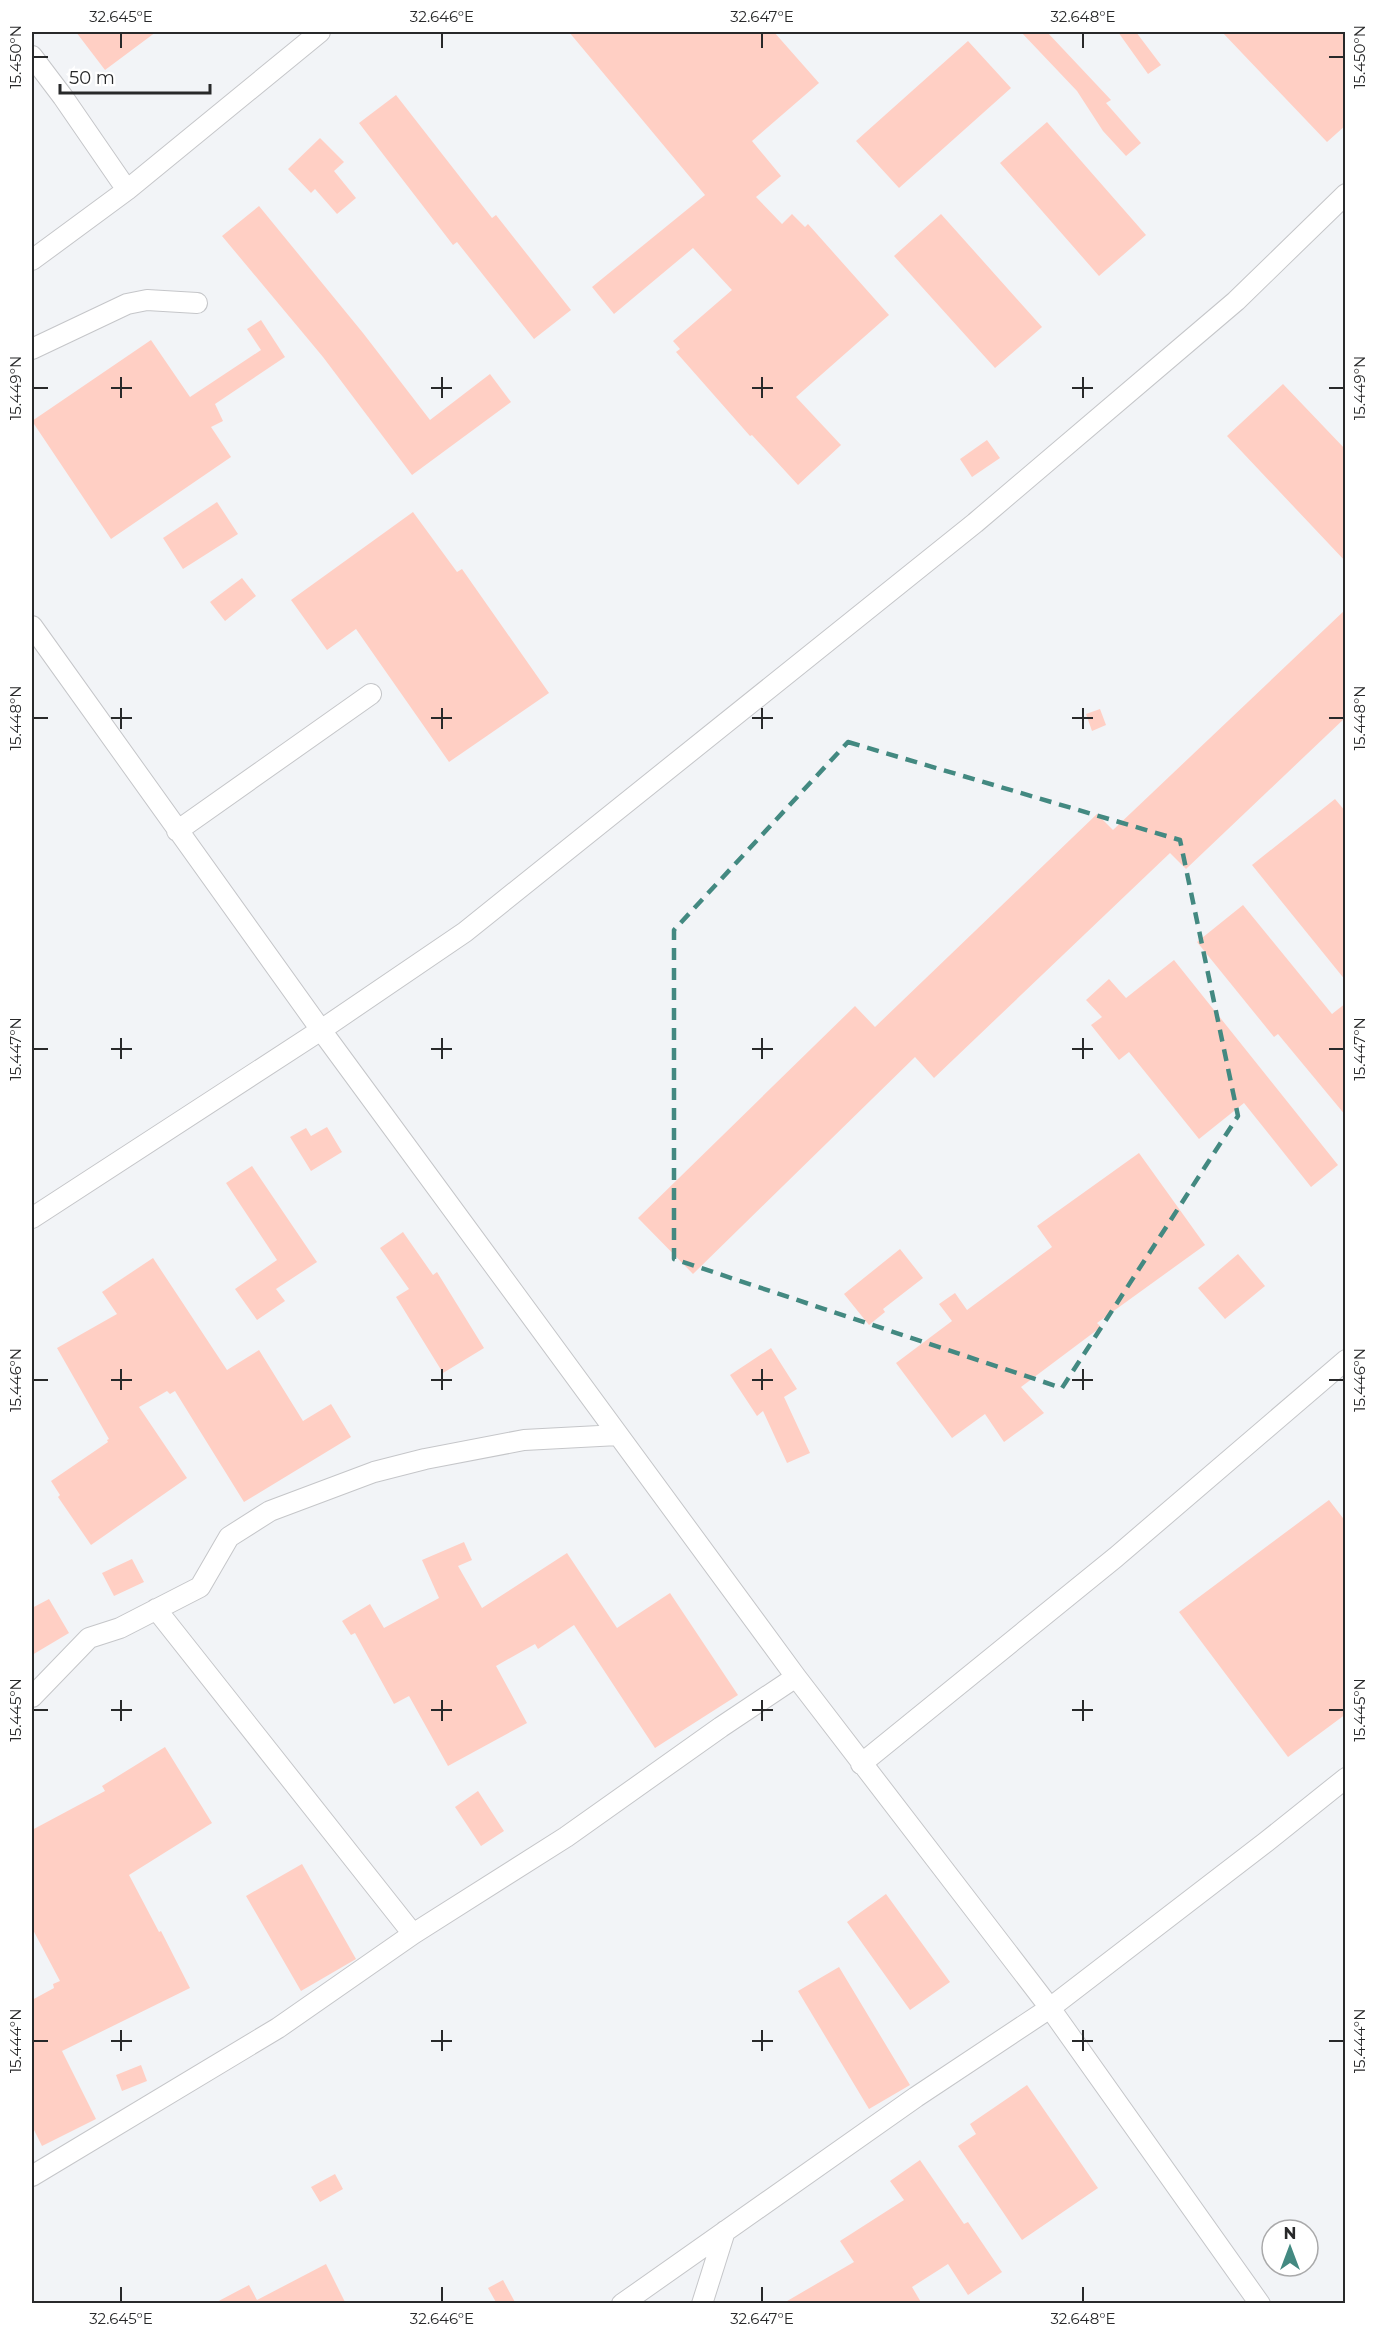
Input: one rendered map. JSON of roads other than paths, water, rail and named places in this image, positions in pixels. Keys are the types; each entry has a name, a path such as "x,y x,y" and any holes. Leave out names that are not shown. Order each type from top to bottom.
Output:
{"street":[{"path":"32,260 127,190 320,32"},
{"path":"32,56 127,190"},
{"path":"32,1218 321,1030 465,932 975,523 1236,301 1346,194"},
{"path":"32,349 127,304 147,300 197,303"},
{"path":"32,626 321,1030 796,1677 1050,2008 1260,2304"},
{"path":"177,831 370,694"},
{"path":"861,1764 1116,1557 1346,1360"},
{"path":"32,1697 89,1638 120,1628 200,1587 229,1537 270,1511 374,1472 425,1459 524,1440 618,1435"},
{"path":"156,1609 414,1934"},
{"path":"32,2176 278,2028 414,1934 566,1837 796,1677"},
{"path":"622,2304 916,2097 1050,2008 1346,1778"},
{"path":"702,2304 725,2231"}]}
